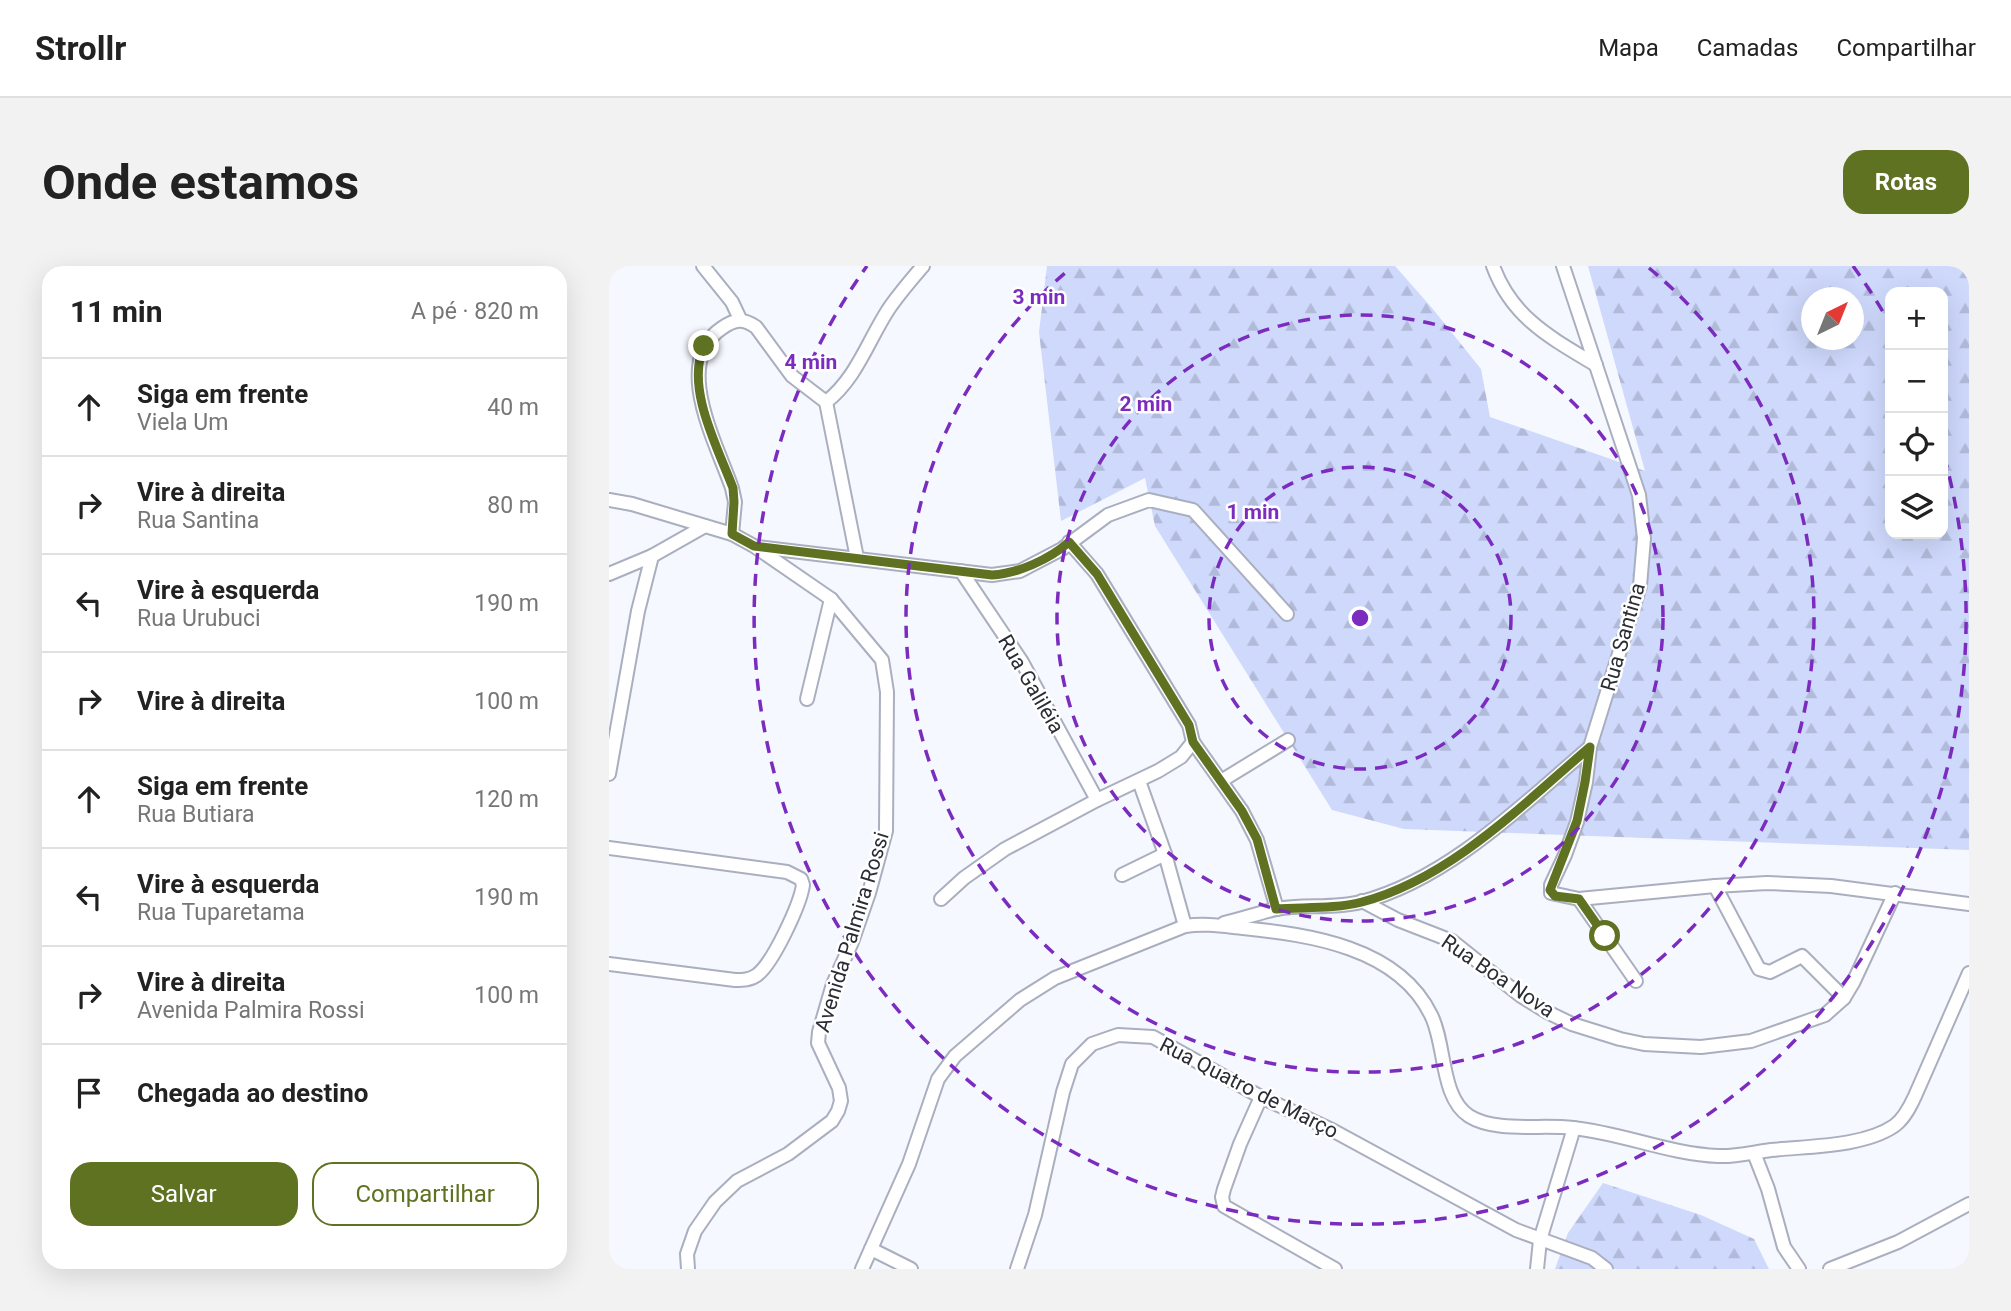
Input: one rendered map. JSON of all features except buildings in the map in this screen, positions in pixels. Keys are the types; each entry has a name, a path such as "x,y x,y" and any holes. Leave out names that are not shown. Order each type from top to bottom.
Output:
{"street":[{"path":"703,266 732,302 740,319 756,327 792,376 826,402 857,558"},
{"path":"826,402 852,374 889,309 923,266"},
{"path":"1493,266 1503,289 1535,327 1596,365"},
{"name":"Rua Santina","path":"1563,266 1639,495 1644,538 1640,586 1590,747 1577,821 1551,886 1551,893 1579,899"},
{"path":"732,534 733,488 702,405 698,360 704,346 717,331 740,319"},
{"name":"Avenida Palmira Rossi","path":"609,500 632,504 732,534 831,599 882,660 887,692 886,831 869,893 852,942 833,984 819,1032 818,1043 839,1088 841,1101 832,1121 788,1154 737,1181 715,1202 695,1231 687,1254 688,1269"},
{"path":"754,546 1007,575 1062,549 1108,515 1149,500 1193,510 1287,614"},
{"path":"609,574 652,556 705,526"},
{"path":"1069,542 1097,574 1189,725 1193,742 1242,811 1257,839 1276,909"},
{"path":"609,775 638,611 652,556"},
{"name":"Rua Galiléia","path":"961,571 1022,662 1097,800"},
{"path":"807,699 831,599"},
{"path":"1221,780 1288,740"},
{"path":"941,899 964,878 1005,849 1181,757 1193,742"},
{"path":"1217,925 1276,909 1362,901 1408,884 1476,843 1590,747"},
{"path":"1139,780 1165,854 1185,926"},
{"path":"609,848 787,872 801,879 803,885 788,927 761,972 754,978 735,980 609,964"},
{"path":"1122,875 1165,854"},
{"path":"1636,981 1579,899 1767,883 1895,893 1969,904"},
{"path":"1714,886 1759,968 1770,972 1802,956 1844,999"},
{"name":"Rua Boa Nova","path":"1362,901 1398,920 1451,941 1497,978 1547,1012 1572,1024 1632,1042 1701,1047 1751,1041 1825,1015 1844,999 1895,893"},
{"path":"862,1269 909,1164 938,1079 955,1056 1020,1000 1055,978 1185,926 1205,923 1310,937 1348,947 1385,965 1415,990 1432,1016 1451,1094 1462,1111 1475,1119 1492,1125 1574,1128 1682,1152 1720,1157 1865,1139 1897,1124 1908,1111 1969,974"},
{"name":"Rua Quatro de Março","path":"1017,1269 1035,1215 1072,1064 1092,1044 1118,1035 1153,1037 1261,1097 1332,1130 1516,1230 1592,1258 1606,1269"},
{"path":"1261,1097 1224,1189 1224,1206 1335,1269"},
{"path":"1537,1269 1540,1240 1574,1128"},
{"path":"1753,1153 1784,1247 1799,1269"},
{"path":"1830,1269 1898,1242 1969,1204"},
{"path":"871,1249 911,1269"}],"green space":[{"path":"1047,266 1395,266 1481,369 1490,417 1645,471 1588,266 1969,266 1969,850 1404,829 1332,810 1155,526 1145,478 1061,521 1039,332"},
{"path":"1603,1183 1701,1215 1754,1239 1769,1269 1555,1269 1568,1233"}],"route":[{"path":"704,346 698,360 702,405 733,488 732,534 754,546 1007,575 1062,549 1069,542 1097,574 1189,725 1193,742 1242,811 1257,839 1276,909 1344,905 1408,884 1476,843 1590,747 1577,821 1550,890 1555,896 1579,899 1605,936"}]}
